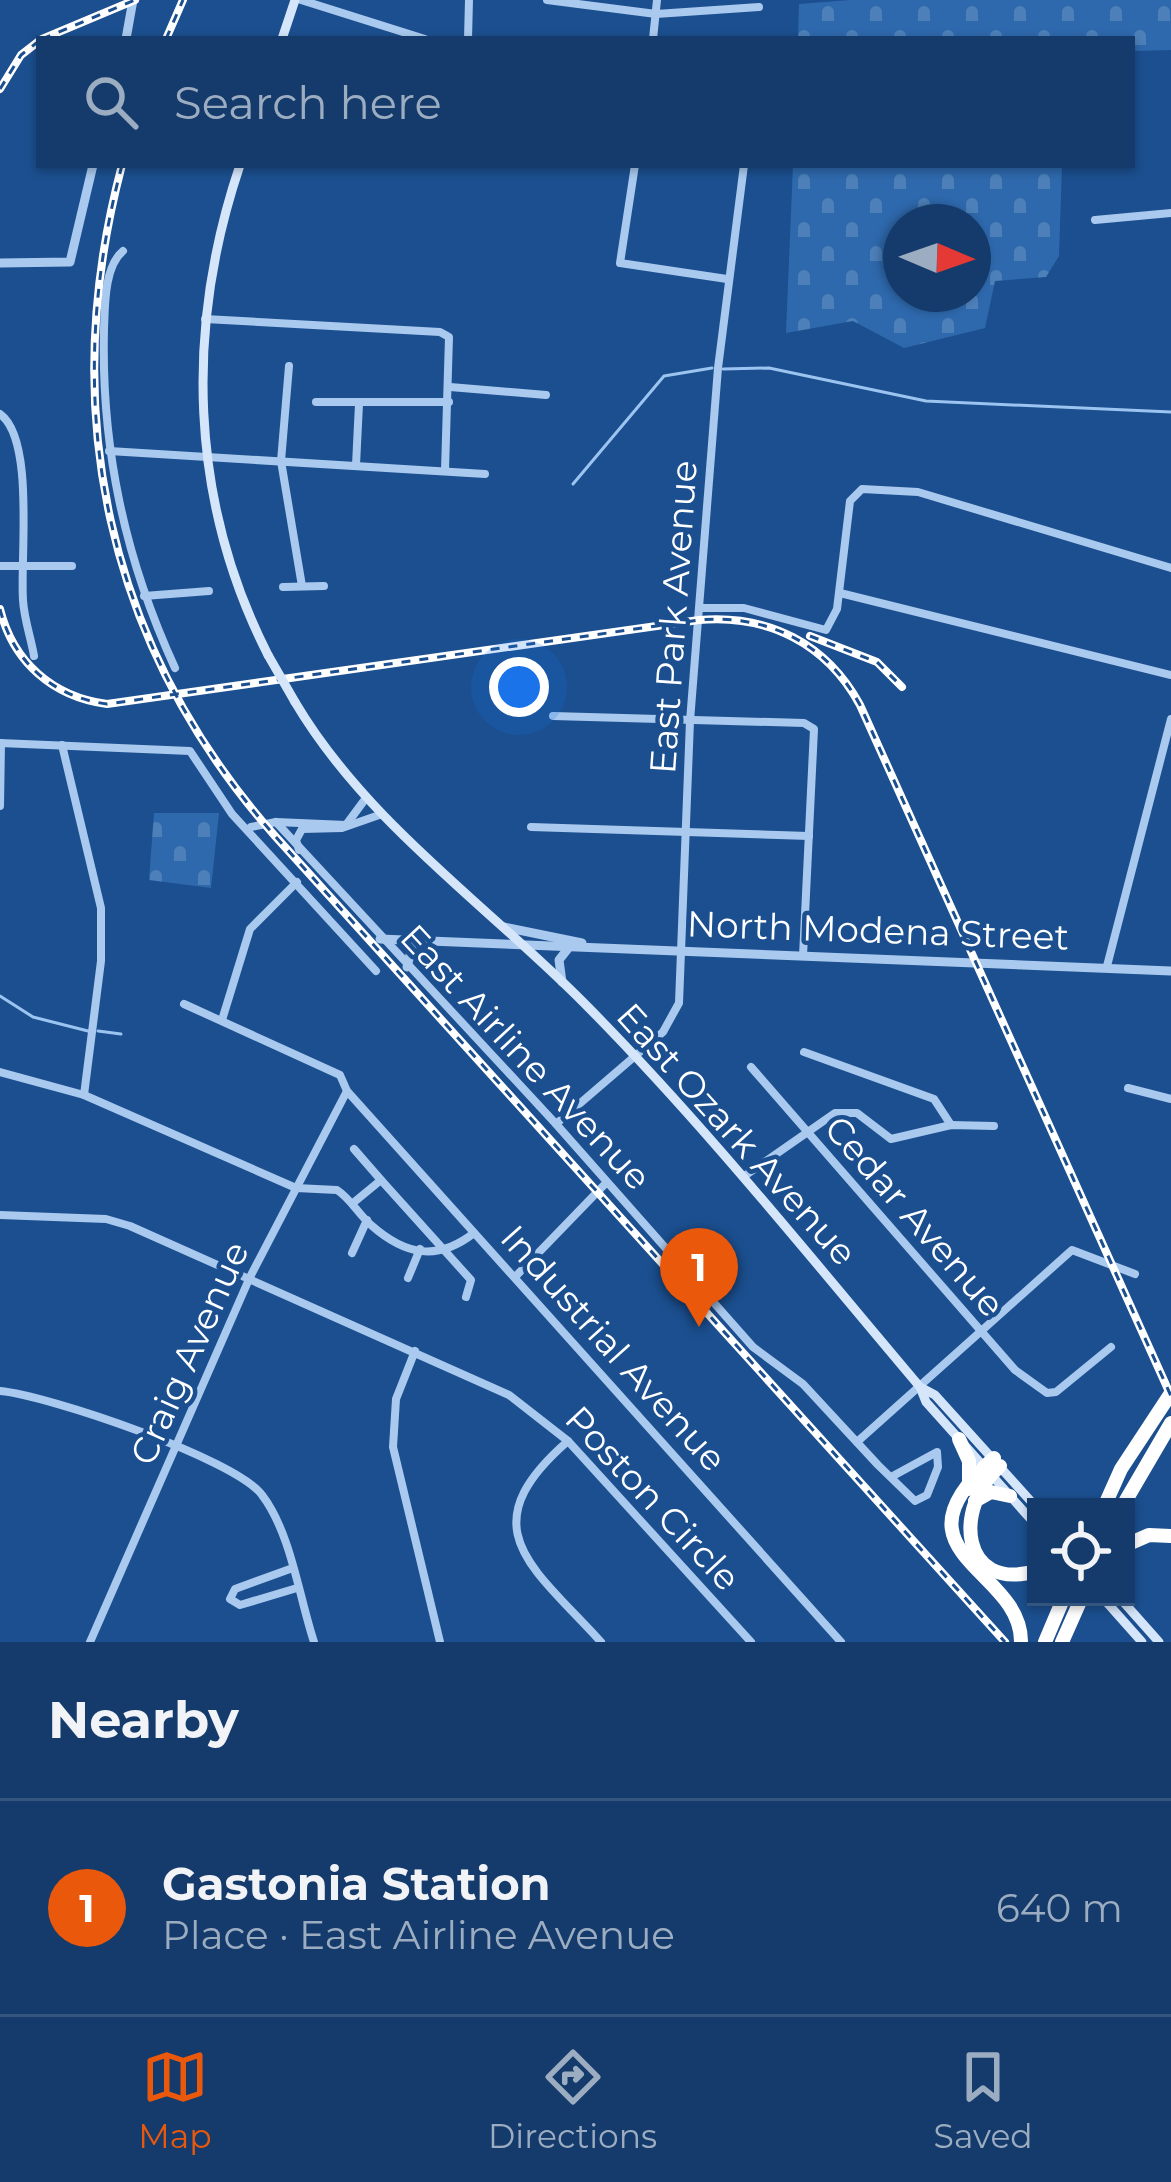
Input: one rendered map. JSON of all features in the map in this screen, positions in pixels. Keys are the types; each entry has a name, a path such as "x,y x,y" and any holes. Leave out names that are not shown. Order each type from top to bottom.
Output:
{"highway":[{"path":"1101,1498 1171,1394"},
{"path":"1127,1498 1171,1423"},
{"path":"959,1439 969,1461 969,1536 986,1563 1016,1575 1027,1573"},
{"path":"992,1466 955,1513 955,1542 964,1562 1010,1601 1019,1619 1021,1642"},
{"path":"1108,1498 1121,1469"},
{"path":"970,1496 991,1492 1010,1496"},
{"path":"1135,1541 1149,1534 1171,1536"},
{"path":"1045,1642 1071,1606"},
{"path":"1062,1642 1074,1606"}],"main road":[{"path":"283,36 298,0"},
{"name":"East Ozark Avenue","path":"239,168 212,261 204,319 206,456 226,552 268,655 295,702 366,798 525,945 635,1057 743,1177 959,1439 1027,1499"},
{"name":"East Ozark Avenue","path":"920,1387 935,1395 1027,1516"},
{"path":"1110,1606 1142,1642"},
{"path":"1127,1606 1160,1642"}],"street":[{"path":"127,36 133,0"},
{"path":"298,0 415,36"},
{"path":"468,36 470,0"},
{"path":"547,0 656,14 759,7"},
{"path":"653,36 657,0"},
{"path":"0,263 70,262 91,168"},
{"path":"635,168 620,262 727,279"},
{"name":"East Park Avenue","path":"556,1124 635,1057 676,1014 690,721 727,279 743,168"},
{"path":"1095,220 1171,213"},
{"path":"123,251 112,267 105,313 109,451 144,596 175,668"},
{"path":"204,319 440,332 449,338 445,470"},
{"path":"289,366 281,460 302,586"},
{"path":"450,387 546,395"},
{"path":"316,402 449,402"},
{"path":"356,465 359,404"},
{"path":"0,414 12,426 19,455 23,604 34,656"},
{"path":"109,451 484,474"},
{"path":"700,608 743,608 826,630 839,592 854,491 919,492 1171,568"},
{"path":"0,566 72,566"},
{"path":"283,587 324,586"},
{"path":"144,596 209,591"},
{"path":"839,592 1171,675"},
{"path":"553,716 804,724 814,730 803,956"},
{"path":"1107,966 1171,718"},
{"path":"0,806 1,743"},
{"name":"East Airline Avenue","path":"1,743 184,748 232,814 376,971"},
{"path":"62,745 101,908 101,961 84,1095"},
{"path":"346,826 366,798"},
{"path":"299,852 296,840 302,829 346,826 382,814"},
{"path":"249,828 276,822 346,826"},
{"name":"East Airline Avenue","path":"276,822 556,1124 753,1347 803,1384 891,1477"},
{"path":"531,827 809,836"},
{"path":"222,1020 250,928 297,882"},
{"name":"North Modena Street","path":"504,927 561,935 576,944"},
{"name":"North Modena Street","path":"525,945 561,935"},
{"name":"North Modena Street","path":"380,938 412,944 576,944 1171,971"},
{"path":"407,967 412,944"},
{"path":"562,982 560,960 576,944"},
{"name":"Industrial Avenue","path":"184,1004 336,1071 347,1091 841,1642"},
{"path":"804,1052 934,1099 951,1125"},
{"name":"Cedar Avenue","path":"751,1066 1016,1370 1047,1393 1064,1388 1111,1347"},
{"path":"0,1072 84,1095 296,1188 338,1190 367,1220 420,1249 448,1253 475,1232"},
{"path":"1129,1088 1171,1099"},
{"name":"Craig Avenue","path":"90,1642 250,1277 347,1091"},
{"path":"743,1177 804,1131 845,1112 866,1118 891,1139 951,1125 994,1126"},
{"path":"354,1149 471,1280 466,1297"},
{"path":"353,1204 381,1180"},
{"path":"515,1277 607,1184"},
{"name":"Poston Circle","path":"0,1215 106,1219 250,1277 509,1395 568,1441 751,1642"},
{"path":"352,1253 367,1220"},
{"path":"408,1277 420,1249"},
{"path":"857,1442 1072,1250 1135,1274"},
{"path":"415,1351 396,1399 393,1447 417,1530 440,1642"},
{"path":"0,1391 52,1401 244,1478 258,1490 272,1514 314,1642"},
{"path":"568,1441 535,1470 520,1493 518,1538 534,1569 601,1642"},
{"path":"937,1452 938,1467 927,1495 916,1501 891,1477 937,1452"},
{"path":"290,1569 235,1589 230,1599 240,1605 297,1588"}],"green space":[{"path":"1171,0 1171,50 1135,51 1135,36 798,36 799,4"},
{"path":"793,168 1062,168 1059,256 1046,277 995,281 991,300 991,204 883,204 883,312 988,312 985,328 904,348 853,321 786,333"},
{"path":"154,813 219,813 211,888 149,880"}],"waterway":[{"path":"573,484 664,376 712,368"},
{"path":"723,369 769,368 926,401 1171,412"},
{"path":"0,996 33,1017 88,1031"},
{"path":"98,1031 121,1034"}],"railway":[{"path":"49,36 135,0"},
{"path":"167,36 183,0"},
{"path":"0,89 21,55 36,43"},
{"path":"121,168 103,256 95,346 97,435 111,521 135,604 171,685 217,762 275,836 1005,1642"},
{"path":"0,609 15,645 38,674 69,694 107,704 699,620 725,619 772,628 813,650 831,665 860,705 1171,1396"},
{"path":"810,636 877,662 902,687"}],"place":[{"name":"Gastonia Station","path":"699,1327"}]}
